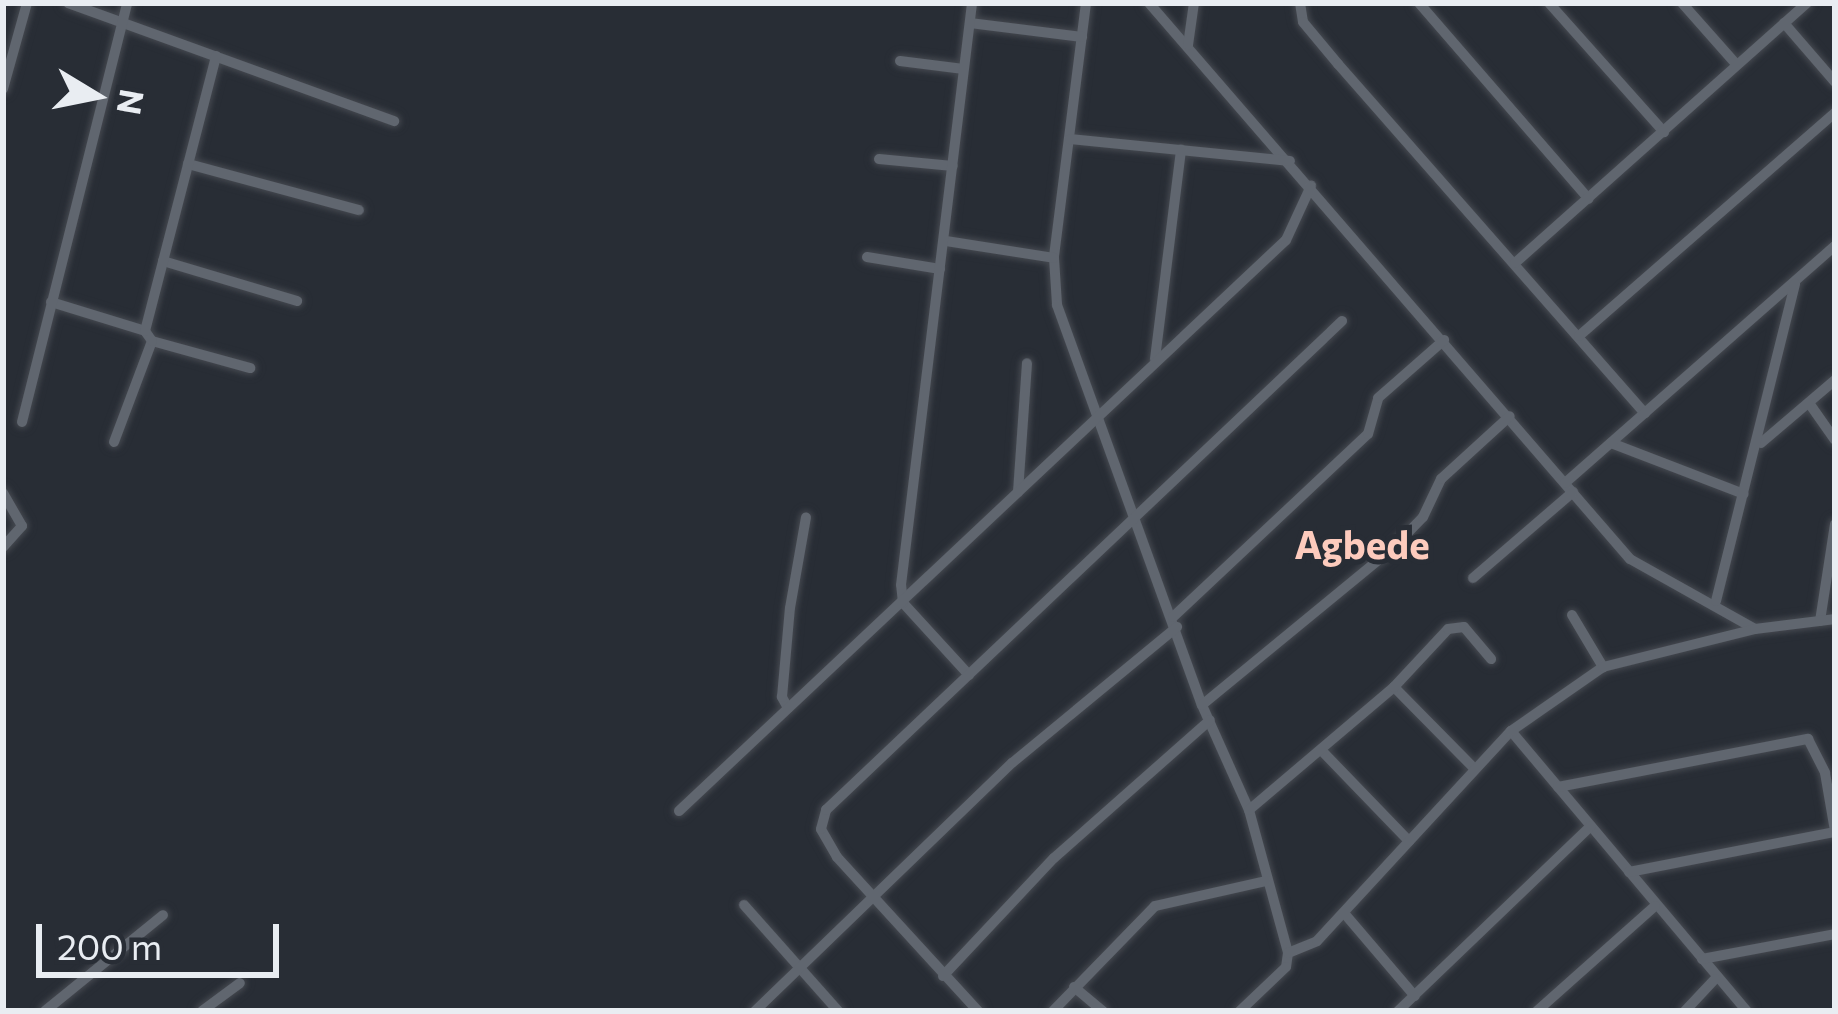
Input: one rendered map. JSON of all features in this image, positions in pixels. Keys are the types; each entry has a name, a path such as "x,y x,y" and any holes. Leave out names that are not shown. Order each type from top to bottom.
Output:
{"street":[{"path":"3,89 27,3"},
{"path":"68,3 394,122"},
{"path":"22,422 127,3"},
{"path":"969,675 903,603 972,3"},
{"path":"1086,3 1054,258 1060,317 1138,515 1202,705 1249,810 1288,953 1286,968 1240,1011"},
{"path":"1149,3 1630,560 1716,601 1756,629"},
{"path":"1188,45 1193,3"},
{"path":"1300,3 1303,22 1645,413"},
{"path":"1419,3 1589,200"},
{"path":"1550,3 1664,132"},
{"path":"1682,3 1736,64"},
{"path":"1515,263 1807,3"},
{"path":"970,23 1082,37"},
{"path":"1784,23 1835,82"},
{"path":"114,442 148,336 216,56"},
{"path":"900,61 963,68"},
{"path":"1579,336 1835,112"},
{"path":"1070,139 1290,161"},
{"path":"1154,358 1181,150"},
{"path":"879,159 953,166"},
{"path":"188,164 359,210"},
{"path":"679,811 1101,419 1154,358 1286,240 1311,186"},
{"path":"946,241 1054,258"},
{"path":"1473,578 1611,443 1835,246"},
{"path":"867,257 940,268"},
{"path":"163,261 297,302"},
{"path":"1716,601 1760,443 1796,282"},
{"path":"51,302 250,368"},
{"path":"978,1011 824,838 821,820 1342,320"},
{"path":"755,1011 1084,698 1175,622 1368,434 1378,398 1444,340"},
{"path":"1018,494 1027,363"},
{"path":"1760,443 1835,380"},
{"path":"1809,404 1835,440"},
{"path":"1202,705 1393,548 1423,517 1441,479 1510,416"},
{"path":"1611,443 1744,494"},
{"path":"3,494 22,526 3,547"},
{"path":"788,708 782,697 790,608 806,518"},
{"path":"1820,621 1835,524"},
{"path":"1572,615 1604,667"},
{"path":"1288,953 1317,941 1511,731 1604,667 1756,629 1835,619"},
{"path":"1249,810 1323,752 1454,627 1464,627 1491,659"},
{"path":"1394,688 1474,768"},
{"path":"944,976 1054,858 1210,720"},
{"path":"1511,731 1715,980 1747,1011"},
{"path":"1558,787 1808,740 1818,753 1835,831 1629,872"},
{"path":"1818,753 1835,749"},
{"path":"1323,752 1409,842"},
{"path":"1398,1011 1591,826"},
{"path":"1053,1011 1155,906 1266,880"},
{"path":"743,905 838,1011"},
{"path":"1537,1011 1655,906"},
{"path":"1345,913 1414,996"},
{"path":"45,1011 164,915"},
{"path":"1702,959 1835,934"},
{"path":"1685,1011 1715,980"},
{"path":"202,1011 240,983"},
{"path":"1075,987 1103,1011"}],"district":[{"name":"Agbede","path":"1362,543"}]}
